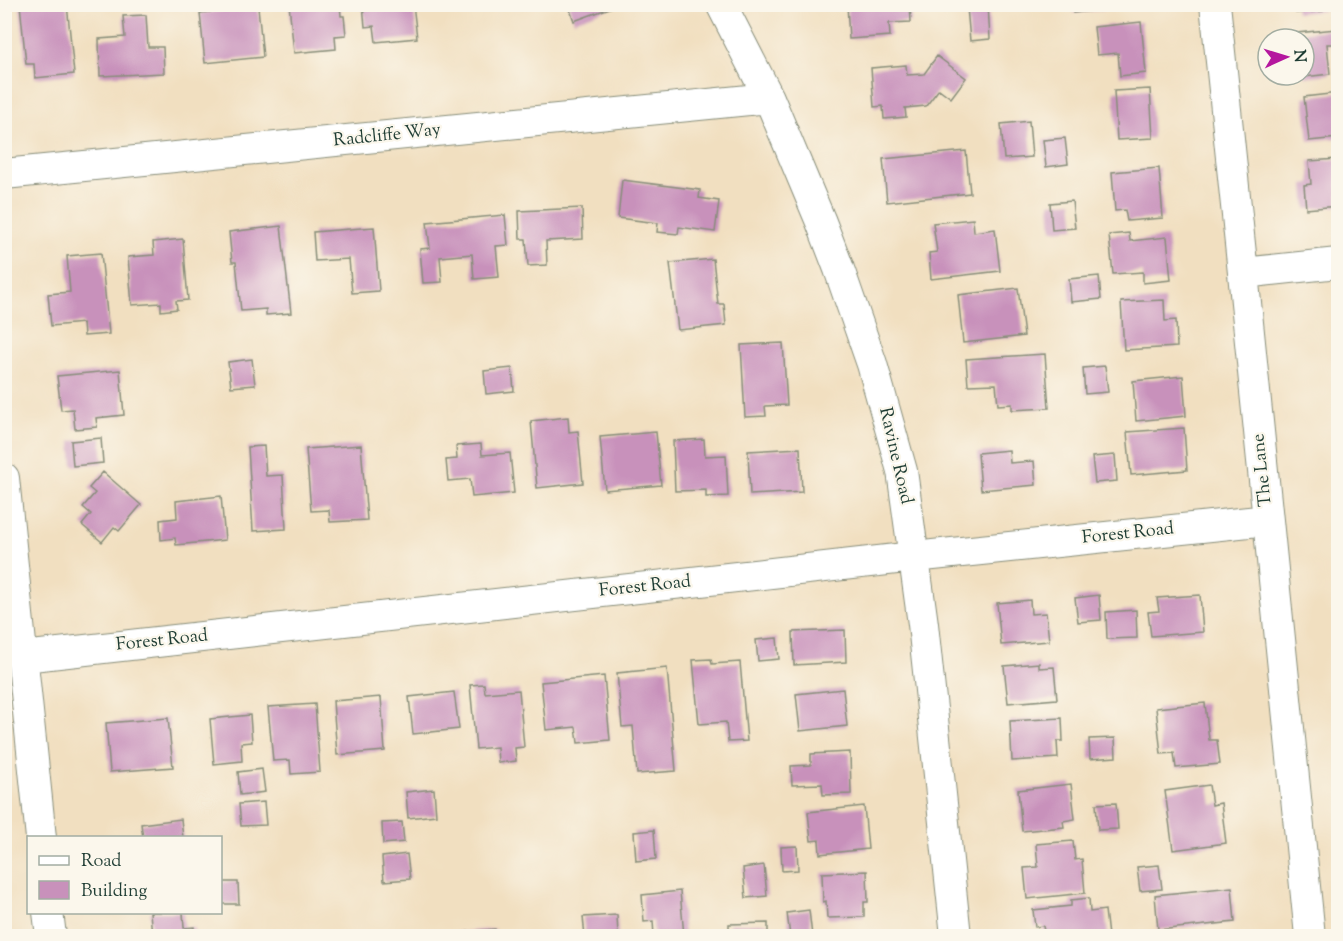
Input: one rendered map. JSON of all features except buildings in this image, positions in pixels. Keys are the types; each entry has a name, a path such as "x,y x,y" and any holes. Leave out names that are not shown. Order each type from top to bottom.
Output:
{"street":[{"name":"Ravine Road","path":"721,4 769,98 829,241 872,364 902,471 923,624 956,936"},
{"name":"The Lane","path":"1215,4 1310,936"},
{"name":"Radcliffe Way","path":"4,174 769,98"},
{"path":"1244,273 1338,263"},
{"path":"4,478 41,836"},
{"name":"Forest Road","path":"23,657 914,557 1268,520"},
{"path":"48,914 51,936"}]}
